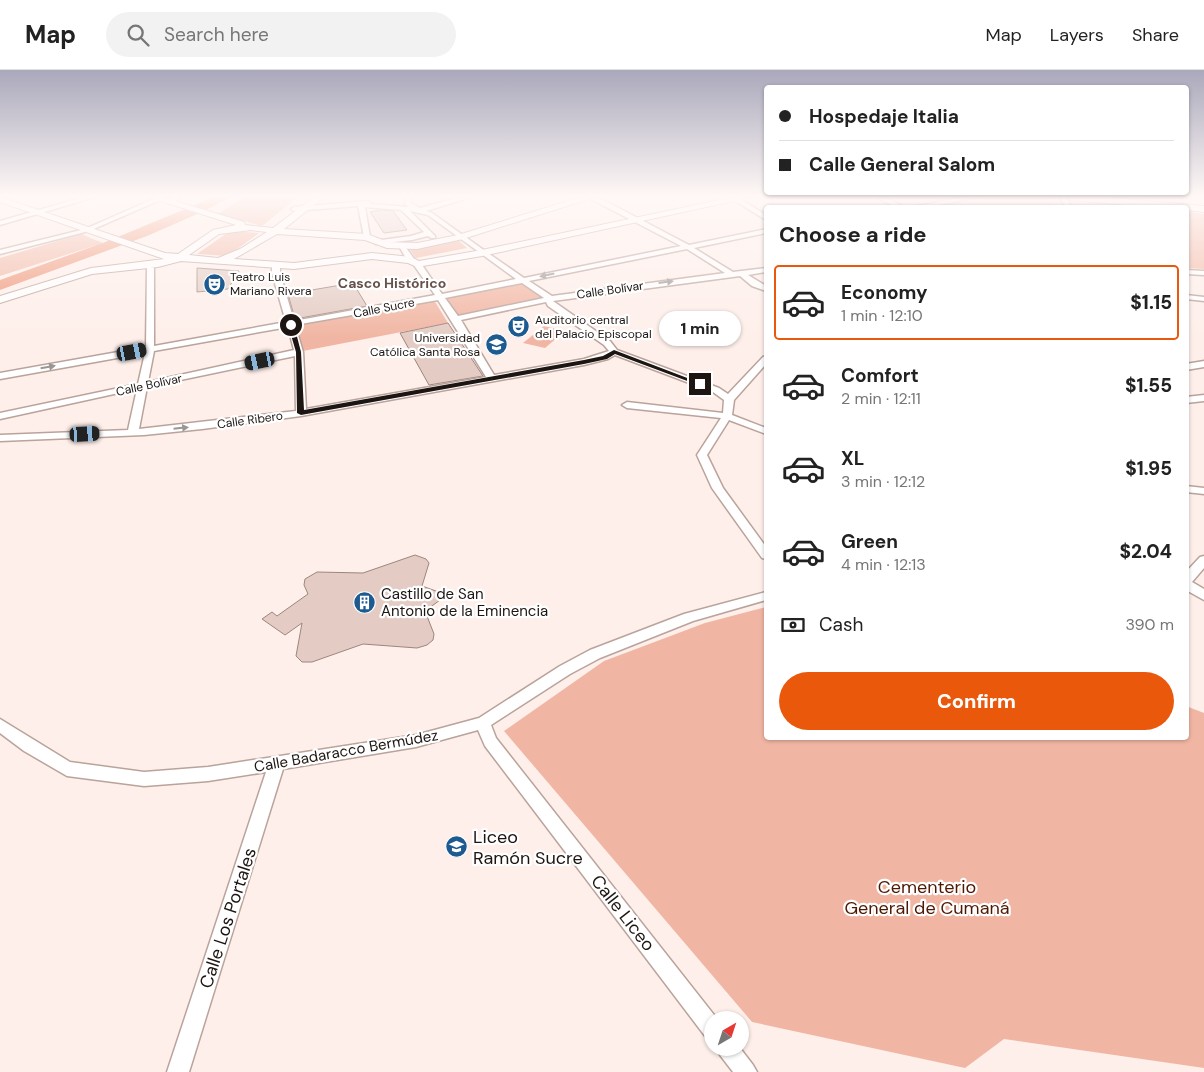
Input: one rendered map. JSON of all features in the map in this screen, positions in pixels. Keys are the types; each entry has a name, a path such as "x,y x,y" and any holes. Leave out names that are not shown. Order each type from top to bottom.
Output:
{"street":[{"path":"0,252 33,244"},
{"path":"127,244 179,258 294,266 363,257 414,262 482,253 527,244"},
{"path":"91,271 158,264 179,258 199,244"},
{"path":"0,304 101,274 150,268 190,260 231,258 251,244"},
{"path":"387,244 402,246 428,244"},
{"path":"469,244 550,299 551,304 607,343 614,352 716,390 729,399"},
{"path":"685,244 730,274"},
{"name":"Calle Sucre","path":"0,376 440,297 700,244"},
{"path":"402,246 456,319 491,378"},
{"path":"0,300 149,251"},
{"path":"276,266 276,273 299,352 301,413"},
{"path":"133,432 150,349 150,268"},
{"name":"Calle Bolívar","path":"456,319 550,299 764,270"},
{"path":"1189,272 1204,273"},
{"path":"741,273 755,284 764,288"},
{"path":"1190,297 1204,299"},
{"path":"1190,297 1204,310"},
{"name":"Calle Bolívar","path":"0,416 299,352"},
{"name":"Calle Ribero","path":"0,438 133,432 202,426 301,413 605,358 614,352"},
{"path":"764,361 729,399 727,416 702,455 718,488 764,552"},
{"path":"1189,366 1204,364"},
{"path":"1189,400 1204,398"},
{"path":"627,405 727,416 764,429"},
{"path":"1189,488 1204,491"},
{"path":"1189,578 1203,562"},
{"path":"1189,584 1204,595"},
{"name":"Calle Badaracco Bermúdez","path":"0,725 29,746 67,769 144,779 208,774 416,741 483,723 565,670 595,654 689,618 764,597"},
{"name":"Calle Liceo","path":"483,723 490,741 704,1019"},
{"name":"Calle Los Portales","path":"178,1072 277,763"},
{"path":"733,1056 746,1072"}],"green space":[{"path":"48,244 101,244 0,276 0,258"},
{"path":"212,244 244,244 228,256 197,254"},
{"path":"425,244 462,244 467,248 416,258 408,247"},
{"path":"1189,244 1204,244 1204,269 1189,268"},
{"path":"526,282 545,301 460,317 445,298"},
{"path":"434,300 448,323 303,351 297,326"},
{"path":"544,326 565,331 545,348 523,343"},
{"name":"Cementerio General de Cumaná","path":"764,608 764,740 1189,740 1189,707 1204,713 1204,1068 1004,1039 965,1068 752,1022 749,1018 749,1011 743,1011 504,731 604,661 705,623"}],"building":[{"name":"Teatro Luis Mariano Rivera","path":"197,268 239,271 228,289 197,292"},
{"path":"353,283 367,306 295,319 288,294"},
{"path":"448,323 483,376 429,385 400,333"},
{"name":"Castillo de San Antonio de la Eminencia","path":"415,555 426,559 429,563 422,586 447,595 425,611 434,634 433,640 427,645 417,648 363,644 312,662 302,662 296,656 302,623 285,635 262,619 272,612 277,616 308,594 304,585 305,579 317,572 363,573"}],"waterway":[{"path":"0,285 115,244"}],"place":[{"name":"Teatro Luis Mariano Rivera","path":"214,284"},
{"name":"Auditorio central del Palacio Episcopal","path":"519,327"},
{"name":"Universidad Católica Santa Rosa","path":"496,345"},
{"name":"Castillo de San Antonio de la Eminencia","path":"365,603"},
{"name":"Liceo Ramón Sucre","path":"457,847"}],"district":[{"name":"Casco Histórico","path":"392,283"}],"route":[{"path":"291,325 299,352 301,413 605,358 614,352 700,384"}]}
